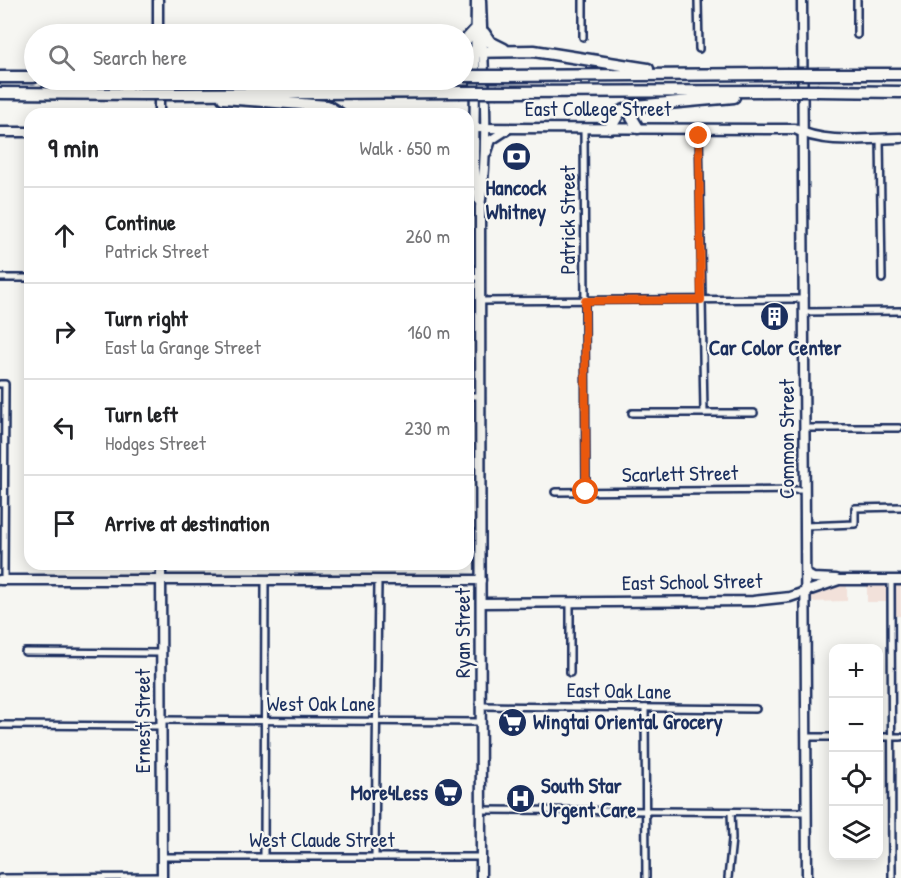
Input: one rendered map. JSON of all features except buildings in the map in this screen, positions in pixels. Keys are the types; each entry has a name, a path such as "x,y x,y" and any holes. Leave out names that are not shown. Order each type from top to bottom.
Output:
{"highway":[{"path":"474,35 479,32 496,46 519,50 555,53 639,68 710,75"},
{"path":"474,52 519,50"},
{"path":"474,76 901,74"},
{"path":"0,77 24,77"},
{"path":"610,128 620,112 635,106 768,95 784,91"},
{"path":"0,93 901,92"},
{"path":"187,93 330,108"},
{"path":"318,105 321,108"},
{"path":"635,106 632,117 638,128"}],"street":[{"path":"158,0 158,24"},
{"name":"Ryan Street","path":"476,0 479,32"},
{"name":"Ryan Street","path":"481,0 479,32 474,52 485,127 485,164 480,207 482,878"},
{"path":"583,0 583,37"},
{"path":"698,0 699,49"},
{"name":"Common Street","path":"802,0 807,878"},
{"path":"857,0 857,35"},
{"path":"159,90 159,108"},
{"name":"Ryan Street","path":"472,90 472,108"},
{"path":"485,164 491,140 513,127"},
{"name":"East College Street","path":"474,128 795,129 803,134 834,138 901,138"},
{"name":"Patrick Street","path":"584,128 586,492"},
{"path":"699,128 704,413"},
{"path":"0,132 24,132"},
{"path":"880,138 882,279"},
{"name":"Ryan Street","path":"474,162 480,207"},
{"path":"474,277 480,277"},
{"path":"0,278 24,278"},
{"path":"480,301 804,299"},
{"path":"804,312 901,311"},
{"path":"2,384 2,580 481,580"},
{"path":"474,396 480,396"},
{"path":"632,412 754,413"},
{"path":"805,428 899,428"},
{"name":"Scarlett Street","path":"555,492 805,490"},
{"path":"805,526 855,524 855,508 901,507"},
{"name":"Ernest Street","path":"161,570 162,877"},
{"path":"806,574 813,578 839,580"},
{"path":"264,856 265,580"},
{"path":"375,857 378,580"},
{"name":"East School Street","path":"481,603 753,601 806,593 839,580 901,580"},
{"path":"891,580 892,878"},
{"path":"753,601 805,605"},
{"path":"570,602 570,674"},
{"path":"25,652 161,653"},
{"name":"East Oak Lane","path":"481,706 756,709"},
{"path":"645,708 646,878"},
{"name":"West Oak Lane","path":"0,726 264,721 481,722"},
{"path":"806,737 829,737"},
{"path":"883,737 901,737"},
{"path":"481,810 807,812"},
{"path":"728,878 732,839 731,812"},
{"name":"West Claude Street","path":"162,856 482,857"},
{"path":"0,877 162,877"}],"shaded area":[{"path":"810,583 847,583 847,601 810,602"},
{"path":"867,583 901,583 901,616 888,616 887,602 867,602"}],"place":[{"name":"Hancock Whitney","path":"516,157"},
{"name":"Car Color Center","path":"775,317"},
{"name":"Wingtai Oriental Grocery","path":"512,722"},
{"name":"More4Less","path":"449,793"},
{"name":"South Star Urgent Care","path":"520,798"}],"route":[{"path":"586,492 585,301 701,300 699,136"}]}
